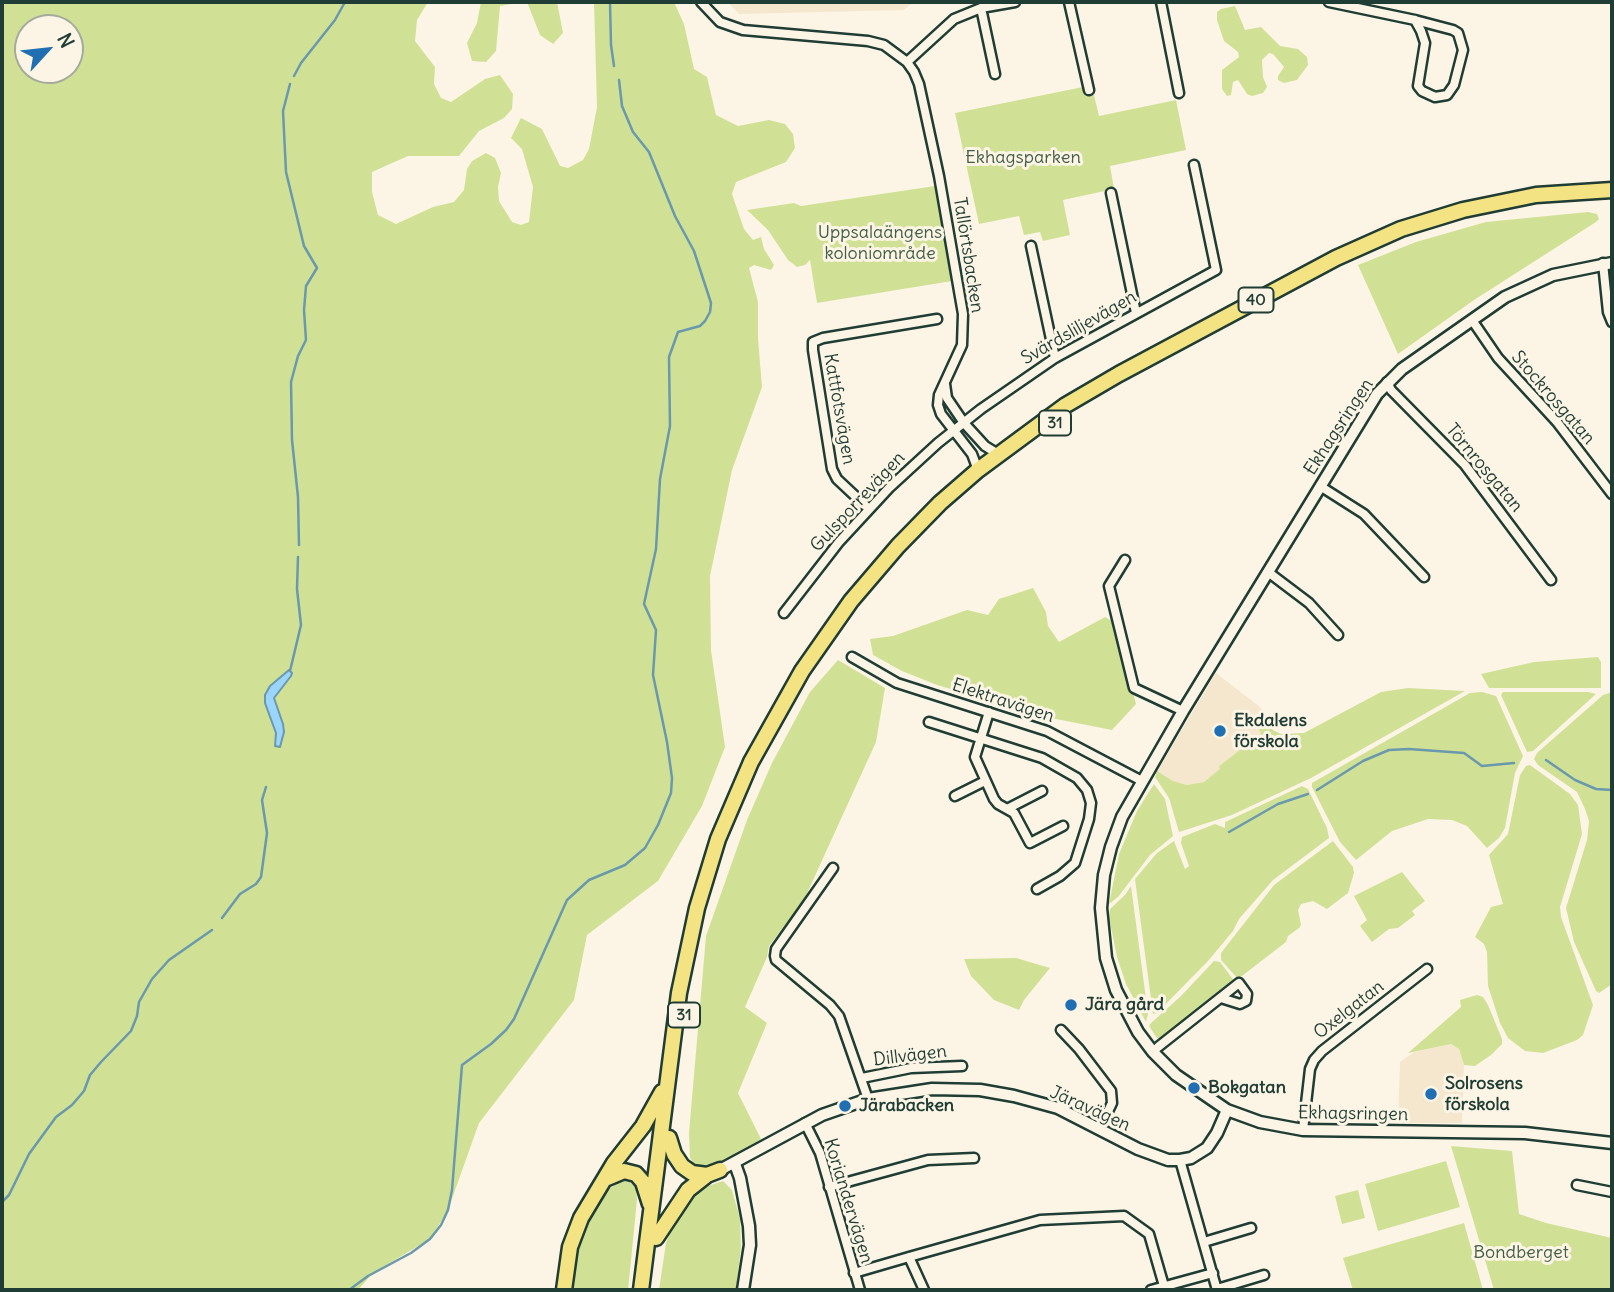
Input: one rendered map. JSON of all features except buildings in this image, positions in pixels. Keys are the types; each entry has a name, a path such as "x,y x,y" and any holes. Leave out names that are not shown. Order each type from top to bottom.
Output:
{"highway":[{"name":"40","path":"998,454 1066,405 1119,374 1315,269 1379,238 1438,217 1497,202 1559,193 1612,190"},
{"name":"31","path":"650,1290 693,961 726,842 758,769 792,704 828,647 904,551 961,496 1007,457 1062,418 1114,386 1282,296 1397,239 1438,225 1504,208 1550,201 1612,198"},
{"name":"31","path":"641,1290 679,993 697,908 718,839 751,762 802,671 857,593 919,524 998,454"},
{"path":"564,1290 570,1247 585,1211 614,1163 643,1126 667,1082"},
{"path":"669,1138 682,1167 692,1173 713,1172"},
{"path":"604,1180 624,1171 636,1174 642,1182 651,1210"},
{"path":"656,1238 682,1197 713,1172"}],"street":[{"path":"701,2 720,22 731,27 757,33 868,41 884,46 907,62 944,26 965,13 1015,2"},
{"path":"1069,2 1089,90"},
{"path":"1161,2 1179,93"},
{"path":"1329,2 1415,20 1452,30 1461,39 1463,50 1452,90 1447,95 1435,97 1418,86 1424,43 1415,20"},
{"path":"981,8 995,74"},
{"name":"Tallörtsbacken","path":"907,62 919,84 962,298 962,345 939,395 938,405 941,414 972,454 978,470"},
{"name":"Svärdsliljevägen","path":"964,422 1055,358 1216,270 1194,166"},
{"path":"1111,193 1136,313"},
{"path":"1031,246 1055,358"},
{"path":"1607,263 1608,312 1612,322"},
{"name":"Ekhagsringen","path":"1607,263 1553,275 1530,284 1412,361 1377,394 1183,711 1122,817 1104,875 1102,931 1106,958 1116,990 1138,1032 1176,1075 1227,1110 1260,1122 1303,1130 1525,1133 1612,1143"},
{"name":"Kattfotsvägen","path":"869,509 837,479 832,469 813,342 823,338 937,319"},
{"name":"Stockrosgatan","path":"1472,320 1498,358 1557,422 1612,494"},
{"path":"945,382 947,398 964,422 985,446 998,454"},
{"name":"Törnrosgatan","path":"1387,382 1391,390 1465,465 1550,580"},
{"name":"Gulsporrevägen","path":"784,613 839,542 869,509 916,462 964,422"},
{"path":"1320,486 1364,514 1424,577"},
{"path":"1125,561 1109,586 1134,688 1183,711"},
{"path":"1268,572 1308,603 1338,635"},
{"name":"Elektravägen","path":"852,657 897,683 1047,730 1142,781"},
{"path":"989,712 975,757 998,804 1014,813 1030,843 1063,826"},
{"path":"929,722 1042,758 1083,784 1091,797 1089,819 1075,863 1060,876 1037,889"},
{"path":"955,796 985,780"},
{"path":"1007,809 1042,791"},
{"path":"834,868 776,949 775,956 776,960 830,1005 839,1016 868,1099"},
{"name":"Oxelgatan","path":"1303,1130 1310,1069 1314,1059 1427,969"},
{"path":"1153,1052 1221,998"},
{"path":"1061,1030 1111,1091 1112,1103 1100,1128"},
{"name":"Dillvägen","path":"862,1078 911,1068 962,1066"},
{"name":"Järavägen","path":"713,1172 735,1164 805,1123 868,1099 932,1089 980,1090 1058,1108 1156,1157 1180,1160"},
{"path":"1227,1110 1207,1148 1180,1160 1217,1290 1264,1275"},
{"name":"Koriandervägen","path":"805,1123 820,1153 860,1290"},
{"path":"830,1187 928,1160 974,1157"},
{"path":"735,1164 749,1226 749,1256 743,1290"},
{"path":"1577,1185 1612,1192"},
{"path":"855,1273 1040,1220 1124,1216 1149,1234 1164,1286"},
{"path":"1204,1242 1251,1228"},
{"path":"909,1257 924,1290"},
{"path":"1151,1290 1213,1273"}],"shaded area":[{"path":"728,2 914,2 904,10 739,14"},
{"name":"Ekdalens förskola","path":"1216,673 1260,707 1269,722 1259,728 1261,734 1219,766 1221,769 1204,782 1187,785 1173,781 1157,771"},
{"name":"Solrosens förskola","path":"1451,1044 1459,1049 1464,1065 1462,1123 1398,1123 1400,1062 1414,1052"}],"green space":[{"path":"2,2 428,2 417,20 415,41 435,67 434,84 441,98 451,102 485,79 500,75 513,94 512,109 504,118 479,131 459,156 408,156 372,172 372,192 378,215 396,224 433,207 454,202 464,190 467,169 472,161 486,153 495,158 501,173 499,201 512,222 521,225 529,222 533,187 522,149 511,138 521,118 542,129 560,166 568,168 583,160 589,149 597,107 594,2 674,2 684,24 694,69 707,77 716,115 738,126 769,120 785,124 793,134 795,148 786,162 736,182 732,194 744,229 753,240 761,237 764,249 774,265 771,270 754,265 749,268 758,302 762,387 732,470 710,576 711,650 725,747 702,806 658,881 587,935 574,1000 479,1123 448,1210 430,1239 373,1273 358,1290 2,1290"},
{"path":"481,2 524,2 500,6 496,51 486,62 472,61 467,43 477,23"},
{"path":"527,2 557,2 563,33 553,44 540,35"},
{"path":"1235,6 1245,30 1261,27 1280,46 1298,49 1307,57 1308,65 1297,80 1284,83 1278,80 1284,67 1269,53 1262,60 1263,77 1267,87 1263,93 1252,96 1247,94 1238,80 1233,82 1231,95 1227,96 1222,89 1222,70 1239,57 1238,52 1224,41 1217,12"},
{"name":"Ekhagsparken","path":"1083,87 1085,96 1094,95 1099,116 1176,100 1186,150 1110,166 1114,189 1063,200 1070,235 1043,241 1040,232 1024,235 1019,216 979,224 955,113"},
{"name":"Uppsalaängens koloniområde","path":"935,186 952,281 817,303 810,260 797,267 788,260 768,230 747,210 794,203 801,206"},
{"path":"1588,212 1597,214 1599,219 1474,300 1398,354 1358,265 1416,242 1486,222"},
{"path":"1033,588 1046,612 1048,626 1059,642 1105,617 1114,622 1136,704 1112,730 1046,717 937,685 902,671 873,655 870,639 893,636 967,610 988,615 999,599"},
{"path":"1598,657 1601,662 1601,688 1489,688 1481,674 1534,662"},
{"path":"838,660 885,688 876,742 804,900 769,946 767,957 745,1007 767,1023 738,1093 761,1139 733,1157 707,1168 695,1165 690,1158 689,1133 706,936 747,820 772,763 810,692"},
{"path":"1408,688 1465,691 1311,778 1232,815 1179,832 1169,798 1155,777 1157,771 1173,781 1187,785 1204,782 1220,769 1219,766 1261,734 1259,729 1269,722 1273,730 1281,734 1304,733 1381,692"},
{"path":"1482,692 1496,696 1523,756 1515,773 1505,828 1499,838 1487,848 1467,826 1452,820 1428,819 1392,831 1356,860 1340,842 1312,783 1470,693"},
{"path":"1503,692 1596,694 1533,751 1527,752 1501,695"},
{"path":"1612,692 1612,984 1599,993 1574,942 1566,908 1587,840 1589,821 1577,792 1538,765 1534,759 1537,753 1603,695"},
{"path":"1530,765 1570,794 1578,805 1582,834 1560,907 1561,917 1593,1005 1583,1035 1543,1053 1525,1051 1508,1038 1488,986 1487,952 1484,944 1475,937 1491,907 1503,904 1489,855 1508,834 1520,775 1526,766"},
{"path":"1154,784 1165,799 1173,836 1150,855 1118,897 1109,904 1119,854 1137,811"},
{"path":"1302,786 1308,789 1327,828 1329,838 1273,880 1239,919 1233,931 1208,961 1153,1014 1135,879 1157,853 1174,841 1185,869 1189,866 1181,843 1182,837 1215,824 1225,828 1225,822"},
{"path":"1333,841 1353,867 1354,873 1348,893 1327,909 1313,901 1301,904 1298,910 1301,925 1299,928 1288,936 1286,942 1238,979 1221,960 1221,953 1274,885"},
{"path":"1402,872 1425,901 1412,911 1415,915 1372,942 1360,926 1367,920 1354,896"},
{"path":"1131,886 1148,1014 1146,1022 1126,984 1109,917 1110,909"},
{"path":"1016,958 1050,968 1019,1010 994,1000 971,976 964,959"},
{"path":"1214,961 1220,962 1235,982 1163,1039 1157,1038 1150,1024"},
{"path":"1477,995 1483,997 1488,1005 1502,1039 1502,1044 1491,1055 1475,1066 1464,1065 1459,1049 1451,1044 1408,1053 1461,1007 1460,1000"},
{"name":"Bondberget","path":"1451,1146 1512,1151 1519,1214 1612,1238 1612,1290 1494,1290"},
{"path":"1446,1161 1460,1207 1378,1231 1365,1184"},
{"path":"622,1181 636,1187 637,1200 628,1290 572,1290 571,1277 584,1227 607,1190"},
{"path":"723,1181 732,1190 740,1219 741,1247 736,1290 659,1290 666,1243 679,1212 702,1188"},
{"path":"1358,1190 1365,1218 1342,1224 1335,1196"},
{"path":"1464,1223 1483,1290 1353,1290 1343,1258"}],"water":[{"path":"289,670 291,676 274,698 284,732 280,747 275,746 276,733 265,703 265,695 270,686"}],"waterway":[{"path":"294,76 345,2"},
{"path":"610,2 614,66"},
{"path":"349,1290 368,1276 411,1253 430,1239 441,1225 448,1210 452,1190 462,1065 491,1044 514,1019 567,900 589,880 625,865 645,848 671,793 672,778 667,742 653,675 656,630 644,604 656,549 660,479 670,426 669,357 678,332 700,326 710,312 711,303 694,251 675,216 649,152 633,132 622,106 619,80"},
{"path":"290,84 283,111 286,172 304,246 317,268 306,286 306,340 298,356 291,382 299,545"},
{"path":"290,671 301,625 297,589 298,557"},
{"path":"1317,790 1363,761 1389,750 1464,753 1482,766 1514,763"},
{"path":"1546,760 1575,780 1596,789 1612,790"},
{"path":"222,918 240,894 256,884 261,877 267,833 262,800 266,787"},
{"path":"1229,832 1278,804 1308,794"},
{"path":"2,1202 9,1195 29,1154 56,1117 72,1105 84,1091 90,1075 131,1031 139,1002 152,979 169,960 212,930"}],"place":[{"name":"Ekdalens förskola","path":"1220,731"},
{"name":"Jära gård","path":"1071,1005"},
{"name":"Bokgatan","path":"1194,1088"},
{"name":"Solrosens förskola","path":"1431,1094"},
{"name":"Järabacken","path":"845,1106"}]}
